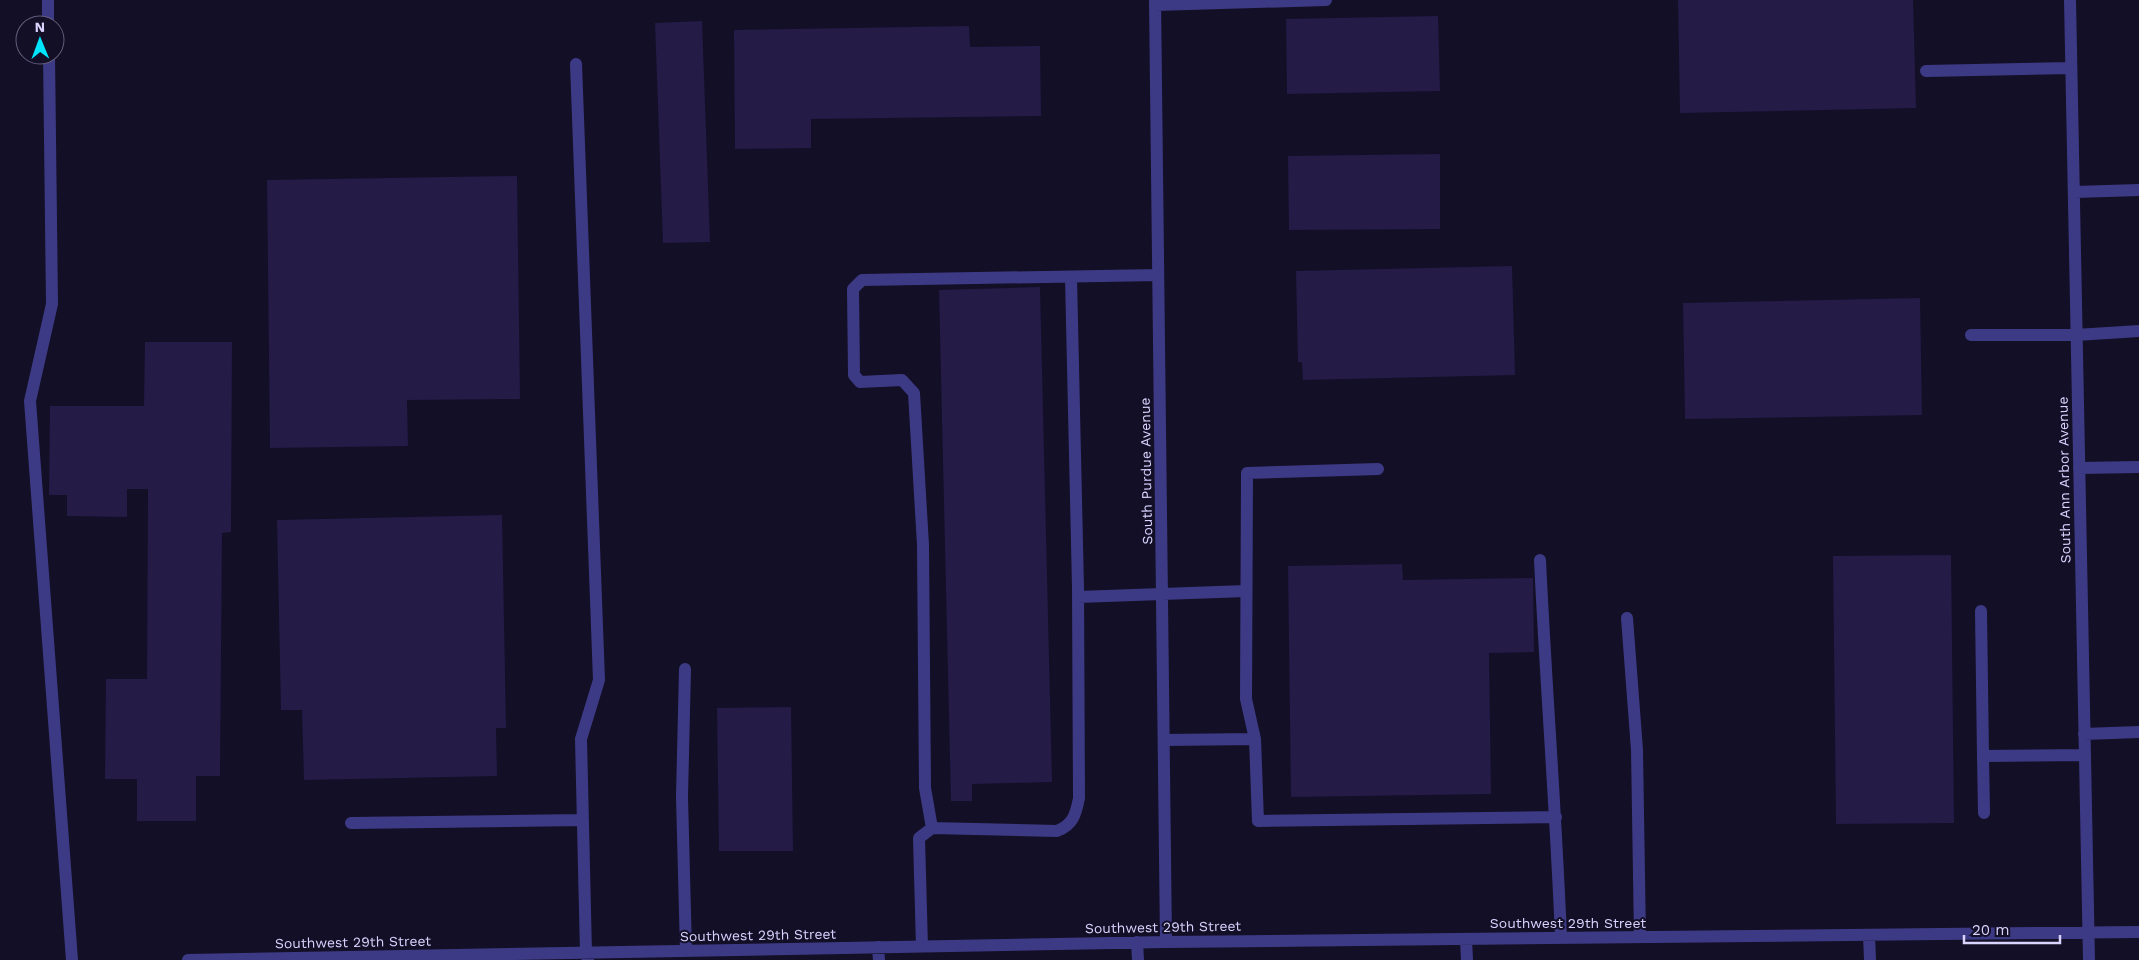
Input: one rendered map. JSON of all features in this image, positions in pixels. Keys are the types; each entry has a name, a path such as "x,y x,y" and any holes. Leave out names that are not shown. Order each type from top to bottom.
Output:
{"street":[{"path":"48,0 48,15"},
{"path":"1155,3 1326,0"},
{"name":"South Ann Arbor Avenue","path":"2070,0 2089,960"},
{"name":"South Purdue Avenue","path":"1155,3 1166,942"},
{"path":"576,64 599,680 581,739 587,956"},
{"path":"49,65 52,304 30,401 72,960"},
{"path":"1926,71 2071,68"},
{"path":"2074,192 2139,190"},
{"path":"932,828 925,788 923,545 914,393 902,380 860,382 854,375 854,290 862,280 1158,275"},
{"path":"922,947 919,838 932,828 1057,831 1076,816 1079,798 1078,597 1070,277"},
{"path":"1971,335 2139,331"},
{"path":"2079,468 2139,467"},
{"path":"1378,469 1247,473 1246,699 1255,739 1258,821 1556,817"},
{"path":"1540,560 1549,737 1556,817 1561,938"},
{"path":"1078,597 1246,591"},
{"path":"1981,611 1984,813"},
{"path":"1628,618 1637,750 1640,937"},
{"path":"685,669 682,797 686,872 686,951"},
{"path":"2084,734 2139,732"},
{"path":"1164,740 1255,739"},
{"path":"1983,756 2085,755"},
{"path":"351,823 583,820"},
{"name":"Southwest 29th Street","path":"188,960 587,956 686,951 878,954 922,947 1137,942 2139,932"},
{"path":"1869,935 1870,960"},
{"path":"1466,939 1467,960"},
{"path":"1137,942 1138,960"}],"building":[{"path":"1678,0 1913,0 1916,108 1680,113"},
{"path":"1438,16 1440,91 1287,94 1286,19"},
{"path":"702,21 710,242 663,243 655,23"},
{"path":"969,26 970,47 1040,46 1041,116 811,119 811,148 735,149 734,30"},
{"path":"1440,154 1440,229 1289,230 1288,156"},
{"path":"517,176 520,399 407,400 408,446 270,448 267,180"},
{"path":"1512,266 1515,375 1303,380 1302,362 1298,362 1296,271"},
{"path":"1040,287 1052,782 972,784 972,801 951,801 939,290"},
{"path":"1920,298 1922,415 1685,419 1683,303"},
{"path":"145,342 232,342 231,532 222,533 220,776 196,776 196,821 137,821 137,779 105,779 106,679 147,679 148,489 127,489 127,517 67,516 67,495 49,495 50,406 144,406"},
{"path":"502,515 506,728 496,728 497,776 304,780 302,710 281,710 277,520"},
{"path":"1951,555 1954,823 1836,824 1833,556"},
{"path":"1402,564 1403,580 1533,578 1534,652 1489,653 1491,794 1291,797 1288,566"},
{"path":"791,707 793,851 719,851 717,708"}]}
